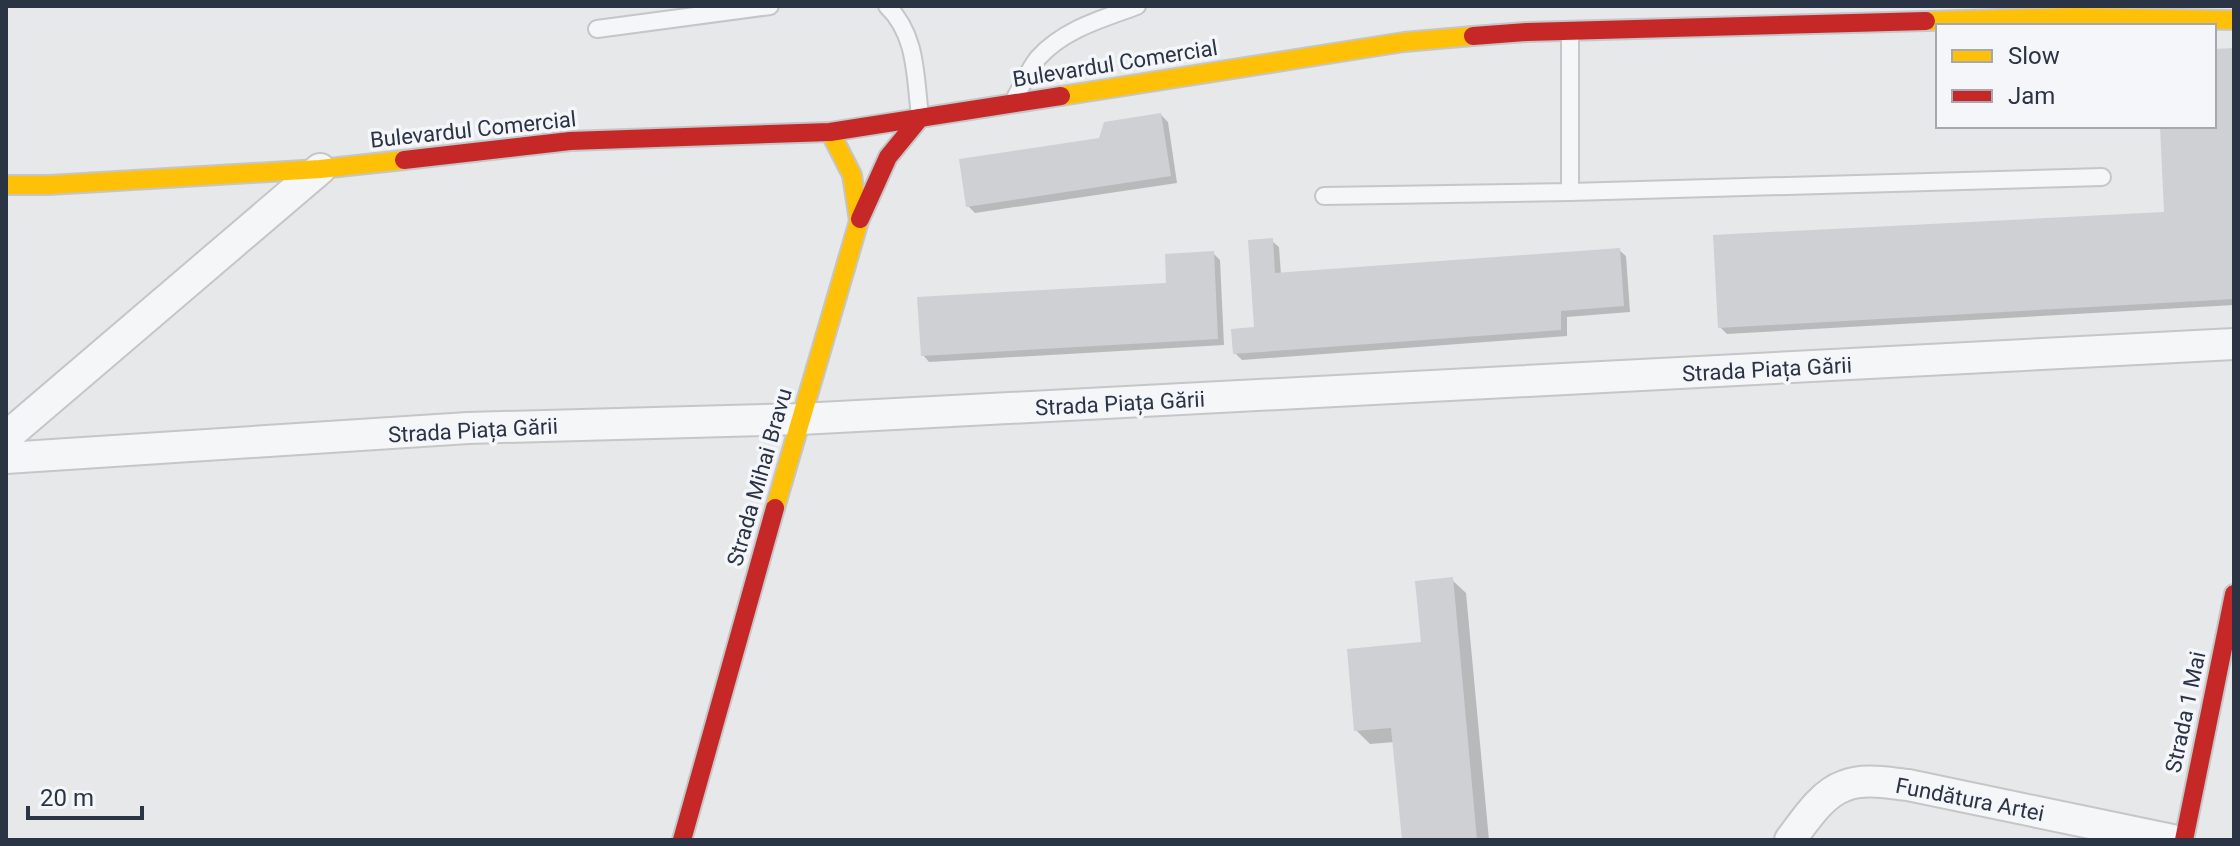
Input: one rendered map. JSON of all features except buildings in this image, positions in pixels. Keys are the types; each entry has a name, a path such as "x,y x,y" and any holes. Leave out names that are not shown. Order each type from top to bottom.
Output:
{"main road":[{"name":"Bulevardul Comercial","path":"6,185 320,169 570,141 830,132 1404,42 1570,31 2074,17 2234,20"},
{"path":"859,221 888,157 920,118"},
{"name":"Strada Mihai Bravu","path":"682,840 859,221 858,190 852,169 830,132"},
{"name":"Strada 1 Mai","path":"2184,840 2234,594"}],"street":[{"path":"6,437 320,169"},
{"name":"Strada Piața Gării","path":"6,458 468,428 800,419 2234,344"},
{"name":"Fundătura Artei","path":"1790,840 1819,804 1843,786 1865,782 1908,785 2172,840"}],"lane":[{"path":"597,29 770,6"},
{"path":"887,6 909,36 920,118"},
{"path":"1012,104 1037,60 1054,44 1082,26 1137,6"},
{"path":"1570,31 1570,192"},
{"path":"1324,196 2102,177"}],"traffic: slow":[{"path":"1926,21 2074,17 2234,20"},
{"path":"1061,96 1404,42 1473,36"},
{"path":"775,508 859,221 852,175 830,132"},
{"path":"6,185 320,169 404,160"}],"traffic: jam":[{"path":"1473,36 1926,21"},
{"path":"404,160 570,141 830,132 1061,96"},
{"path":"860,219 888,157 920,118"},
{"path":"682,840 775,508"},
{"path":"2184,840 2234,594"}]}
